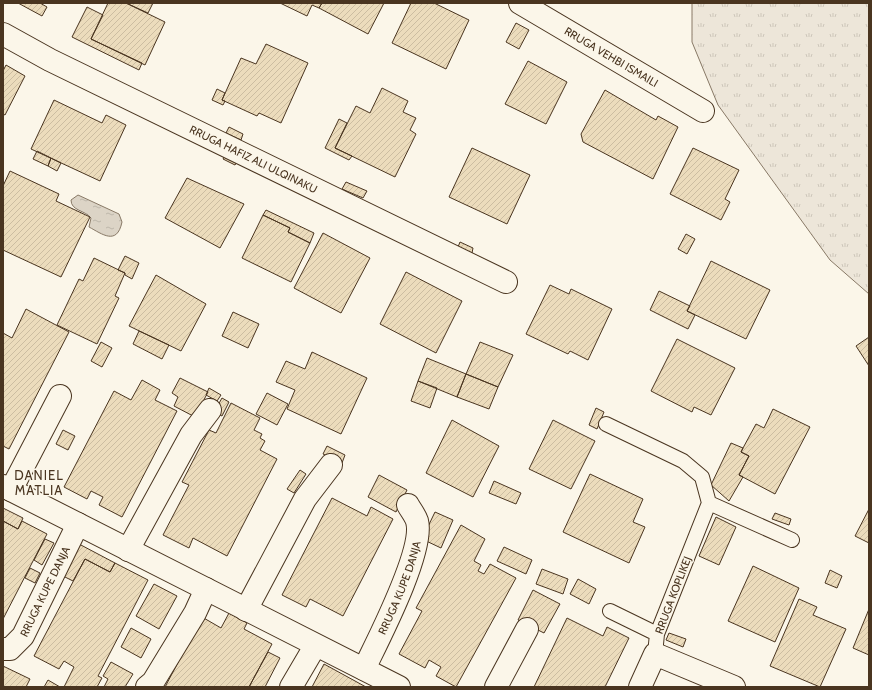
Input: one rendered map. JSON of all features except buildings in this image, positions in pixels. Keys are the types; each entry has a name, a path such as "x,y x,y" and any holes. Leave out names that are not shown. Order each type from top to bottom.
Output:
{"street":[{"name":"RRUGA VEHBI ISMAILI","path":"520,3 703,111"},
{"name":"RRUGA HAFIZ ALI ULQINAKU","path":"3,34 50,60 506,282"},
{"path":"60,396 7,488 399,687"},
{"path":"128,550 191,435 210,410"},
{"path":"246,610 305,499 331,465"},
{"name":"RRUGA KUPE DANJA","path":"364,669 402,589 417,540 417,521 408,505"},
{"name":"RRUGA KUPE DANJA","path":"3,649 10,649 23,636 78,524"},
{"path":"146,687 153,682 194,613 206,589"},
{"path":"496,687 527,629"},
{"path":"656,644 734,687"},
{"name":"RRUGA KOPLIKEJ","path":"640,687 656,644"},
{"path":"291,687 311,653 314,645"}],"lane":[{"path":"606,424 684,462 702,477 708,503 792,540"},
{"name":"RRUGA KOPLIKEJ","path":"656,644 708,503"},
{"path":"610,611 656,644"}],"green space":[{"path":"692,3 869,3 869,294 830,260 718,105 692,42"}],"water":[{"path":"78,195 119,214 122,222 117,234 113,236 104,235 89,227 91,218 72,204 71,200"}],"district":[{"name":"DANIEL MATLIA","path":"39,482"}]}
